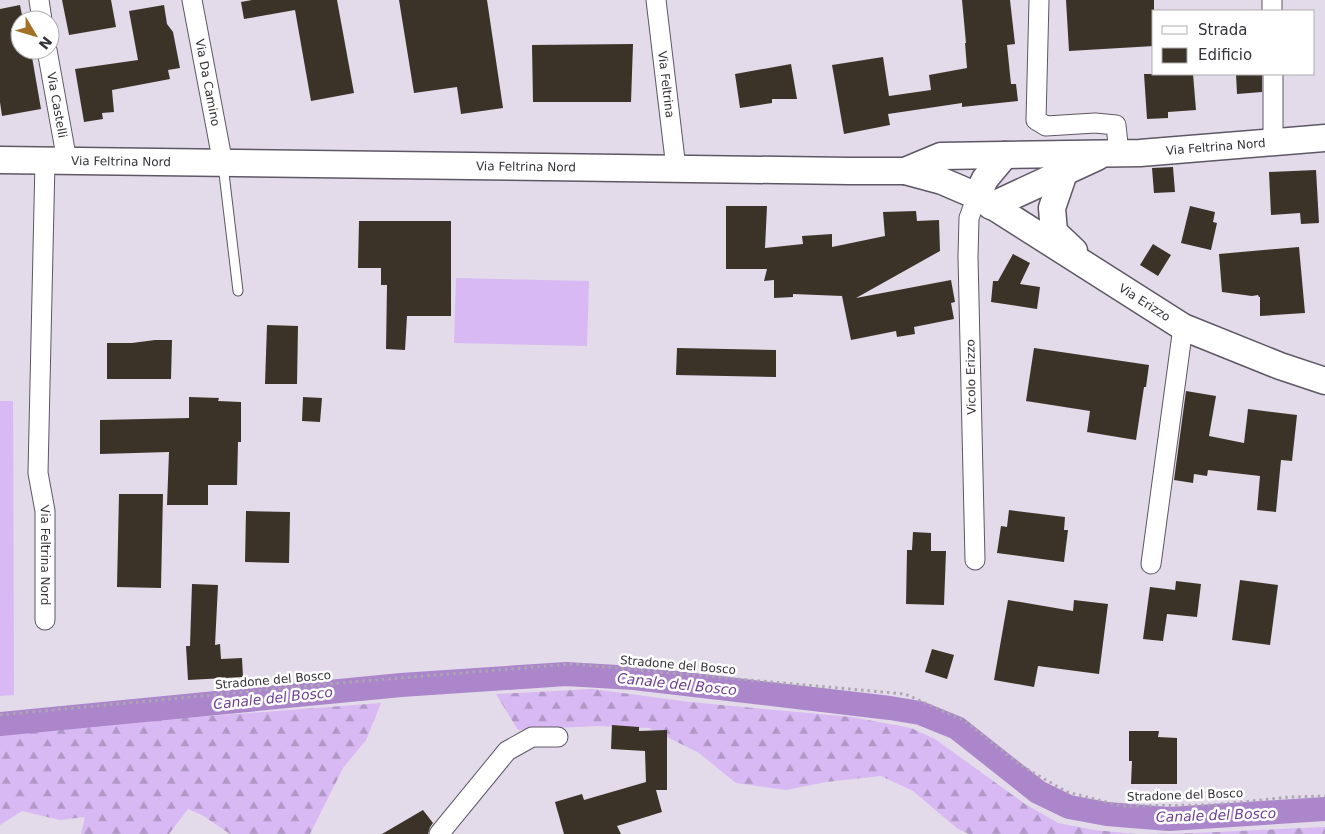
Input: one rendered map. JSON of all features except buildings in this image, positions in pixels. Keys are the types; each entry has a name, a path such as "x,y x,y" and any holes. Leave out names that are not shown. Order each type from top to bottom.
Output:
{"main road":[{"name":"Via Feltrina Nord","path":"0,160 905,171 941,156 1112,154 1325,138"},
{"name":"Via Feltrina Nord","path":"984,201 1112,154"},
{"path":"984,201 985,179 1005,155"},
{"name":"Via Erizzo","path":"905,171 942,181 984,201 1183,327 1325,382"},
{"path":"1064,173 1052,208 1054,232 1094,271"}],"street":[{"name":"Via Da Camino","path":"192,0 223,164"},
{"name":"Via Feltrina","path":"656,0 676,168"},
{"path":"1039,0 1036,120 1046,126 1095,123 1116,125 1112,154"},
{"name":"Via Castelli","path":"48,60 56,161"},
{"path":"1273,75 1273,142"},
{"name":"Via Feltrina Nord","path":"45,620 45,511 38,473 56,161"},
{"name":"Vicolo Erizzo","path":"975,560 968,257 969,218 984,201"},
{"path":"1151,564 1183,327"},
{"path":"439,834 507,751 532,738 558,737"}],"lane":[{"path":"223,164 238,291"}],"path":[{"name":"Stradone del Bosco","path":"0,715 351,682 572,664 905,694 965,721 1020,765 1067,792 1122,806 1212,805 1290,797 1325,796"}],"green space":[{"path":"456,278 589,281 587,346 454,343"},
{"path":"0,401 13,401 14,695 0,696"},
{"path":"592,689 690,702 851,717 911,728 935,739 1025,804 1058,823 1094,830 1136,834 969,834 958,829 913,791 881,776 826,782 786,790 736,783 699,753 649,728 595,726 518,730 496,694"},
{"path":"381,703 366,740 343,768 310,834 230,834 202,815 188,809 169,834 81,834 85,817 60,820 22,811 0,825 0,732"},
{"path":"1325,827 1325,834 1142,834 1195,833"}],"waterway":[{"name":"Canale del Bosco","path":"0,724 401,685 566,674 634,678 920,713 957,728 1038,792 1069,807 1107,814 1169,819 1325,809"}]}
